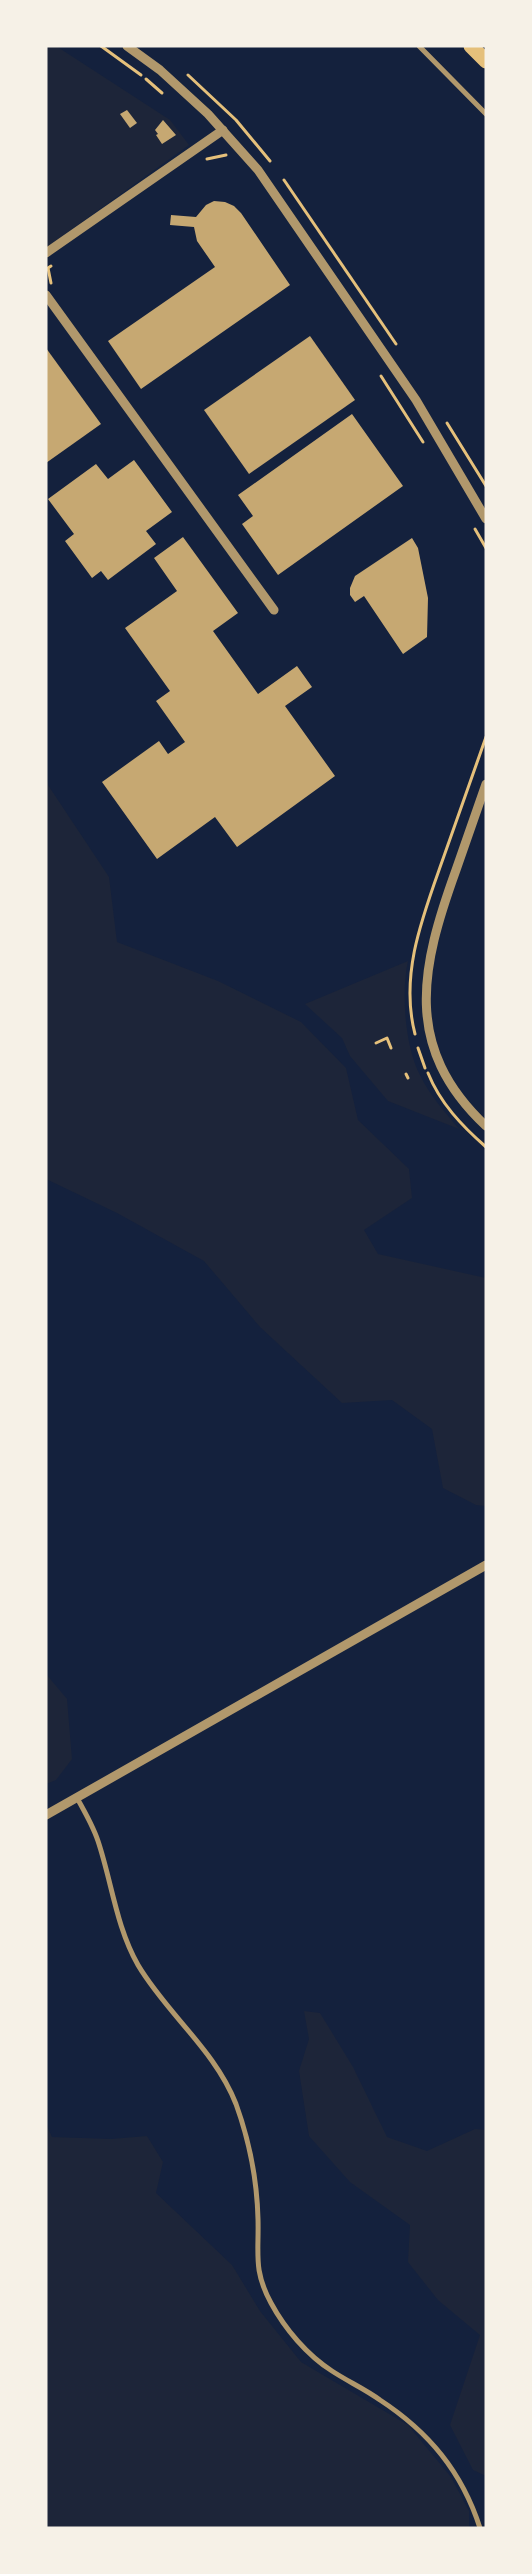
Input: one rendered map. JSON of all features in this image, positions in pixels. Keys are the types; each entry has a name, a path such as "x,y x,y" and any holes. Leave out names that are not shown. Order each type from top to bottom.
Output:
{"highway":[{"path":"471,46 486,61"}],"street":[{"path":"127,46 160,70 223,130 258,170 416,400 486,518"},
{"path":"418,46 486,114"},
{"path":"46,254 223,130"},
{"path":"46,295 274,610"},
{"path":"486,784 438,920 429,955 425,989 427,1021 435,1052 448,1082 472,1113 486,1126"},
{"path":"46,1815 486,1565"},
{"path":"77,1798 97,1840 119,1924 128,1945 161,1999 218,2069 236,2104 253,2162 258,2219 256,2250 259,2277 272,2305 306,2351 330,2370 380,2400 426,2437 458,2476 472,2503 480,2528"}],"path":[{"path":"101,46 149,81 168,99"},
{"path":"211,138 230,160"},
{"path":"203,161 226,155"},
{"path":"52,285 48,268 56,263"},
{"path":"375,368 427,449"},
{"path":"472,524 486,548"},
{"path":"376,1043 387,1038 391,1048"}],"shaded area":[{"path":"46,46 56,46 170,120 189,145 47,247"},
{"path":"46,774 48,785 109,877 117,942 218,981 301,1022 346,1068 358,1120 409,1169 412,1198 364,1230 378,1254 486,1278 486,1506 476,1505 443,1488 432,1429 392,1400 342,1403 260,1327 204,1261 117,1213 46,1179"},
{"path":"408,961 405,1003 411,1050 428,1090 459,1129 388,1101 350,1056 342,1038 305,1004"},
{"path":"46,1674 67,1699 72,1759 56,1780 46,1784"},
{"path":"304,2011 320,2013 353,2067 387,2137 427,2151 475,2129 486,2130 486,2476 473,2470 450,2425 480,2335 438,2300 408,2262 410,2225 350,2182 309,2136 299,2071 309,2039"},
{"path":"46,2124 52,2137 111,2139 147,2136 163,2162 156,2193 232,2265 260,2311 301,2362 408,2425 451,2477 469,2511 469,2528 46,2528"}],"building":[{"path":"127,110 137,123 130,128 120,114"},
{"path":"163,120 176,135 162,144 155,130"},
{"path":"214,201 225,202 234,206 241,213 290,285 141,389 108,341 215,267 197,241 194,227 170,225 171,215 196,217 206,205"},
{"path":"310,336 355,400 249,474 204,410"},
{"path":"46,348 101,424 46,463"},
{"path":"352,414 403,486 278,575 242,524 253,516 238,495"},
{"path":"134,460 172,512 146,531 156,544 108,580 101,571 92,578 65,541 74,534 48,499 96,464 108,479"},
{"path":"183,537 238,613 213,631 258,694 297,666 312,687 285,706 335,776 237,847 215,817 157,859 102,782 159,741 168,754 185,742 156,701 170,691 125,628 177,591 154,558"},
{"path":"412,538 418,548 428,598 427,637 403,654 364,596 355,602 350,595 350,588 355,576"}]}
